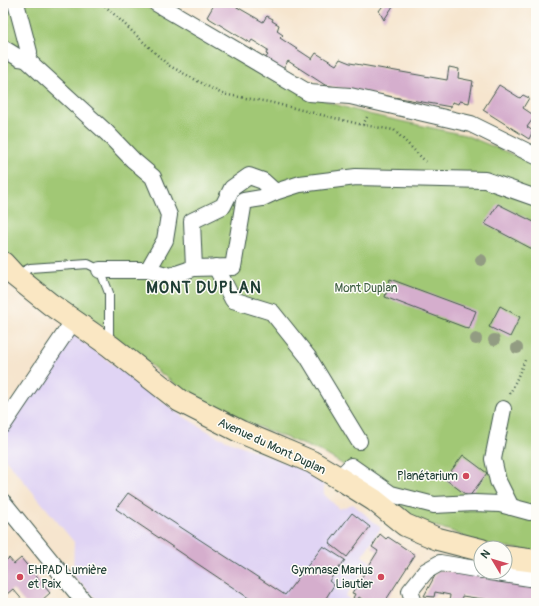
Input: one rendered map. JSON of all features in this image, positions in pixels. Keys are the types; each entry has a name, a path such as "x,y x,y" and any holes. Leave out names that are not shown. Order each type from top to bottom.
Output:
{"street":[{"path":"16,3 29,52 26,58"},
{"path":"156,3 310,93 350,96 471,124 536,156"},
{"path":"3,48 20,58 26,58 107,133 133,160 153,177 169,215 165,240 148,270"},
{"path":"166,230 192,221 223,206 232,188 249,176 264,181 275,192"},
{"path":"100,270 148,270 170,276 194,268 233,267 244,202 262,198 300,184 356,178 485,180 536,198"},
{"path":"192,221 194,268"},
{"path":"216,267 233,300 272,312 308,357 359,441"},
{"name":"Avenue du Mont Duplan","path":"7,274 19,294 50,304 110,346 180,401 241,432 312,462 374,500 405,525 438,538 473,548"},
{"path":"3,425 74,320"},
{"path":"503,409 493,459 498,481 511,507"},
{"path":"339,478 351,466 391,494 398,496 434,505 500,504 534,513"},
{"path":"3,502 85,603"},
{"path":"513,557 536,561"},
{"path":"414,603 410,591 426,571 440,563 473,569"},
{"path":"513,576 536,579"}],"lane":[{"path":"7,274 30,268 88,264 100,270 109,293 110,346"}],"path":[{"path":"102,3 168,65 222,94 269,102 363,125 394,130 443,179"},
{"path":"503,409 526,358"}],"shaded area":[{"path":"71,333 179,414 216,436 317,475 323,481 324,494 339,509 353,504 381,528 362,556 371,562 345,596 355,603 101,603 73,575 74,542 3,456 3,436"}],"green space":[{"name":"Mont Duplan","path":"3,3 142,3 235,57 331,103 368,114 465,135 536,164 536,552 513,548 513,540 473,541 451,531 420,522 408,515 392,494 322,452 201,403 159,372 101,325 50,297 15,266 3,252"}],"building":[{"path":"215,3 230,3 263,22 267,16 273,19 272,21 279,25 277,31 283,35 280,38 312,59 316,53 336,65 340,59 350,63 447,80 449,67 459,69 458,78 473,81 469,103 460,101 459,104 452,102 451,107 325,85 288,61 282,71 264,60 268,55 266,54 268,50 252,40 250,43 207,17"},
{"path":"385,3 395,3 384,20 379,11"},
{"path":"499,85 520,98 523,95 529,98 523,108 535,116 527,127 533,131 529,139 483,110"},
{"path":"498,204 536,223 536,251 485,224"},
{"path":"390,279 476,311 469,329 385,297"},
{"path":"500,306 520,317 510,337 489,327"},
{"name":"Planétarium","path":"463,455 487,473 469,497 445,479"},
{"path":"128,493 285,595 323,546 345,560 329,581 334,585 323,603 256,603 116,509"},
{"path":"352,513 370,527 347,557 329,543"},
{"name":"Gymnase Marius Liautier","path":"380,534 386,539 388,537 415,555 384,603 368,603 359,597 357,600 353,598 355,594 352,593 378,551 372,547"},
{"name":"EHPAD Lumière et Paix","path":"9,558 14,564 21,558 50,593 41,601 43,603 25,603 13,589 7,594 3,589 3,563"},
{"path":"438,570 473,575 473,580 508,580 536,584 536,603 504,602 462,596 461,602 449,603 450,595 435,592 434,597 424,596"}],"place":[{"name":"Planétarium","path":"466,476"},
{"name":"EHPAD Lumière et Paix","path":"20,577"},
{"name":"Gymnase Marius Liautier","path":"381,577"}],"district":[{"name":"MONT DUPLAN","path":"204,287"}]}
